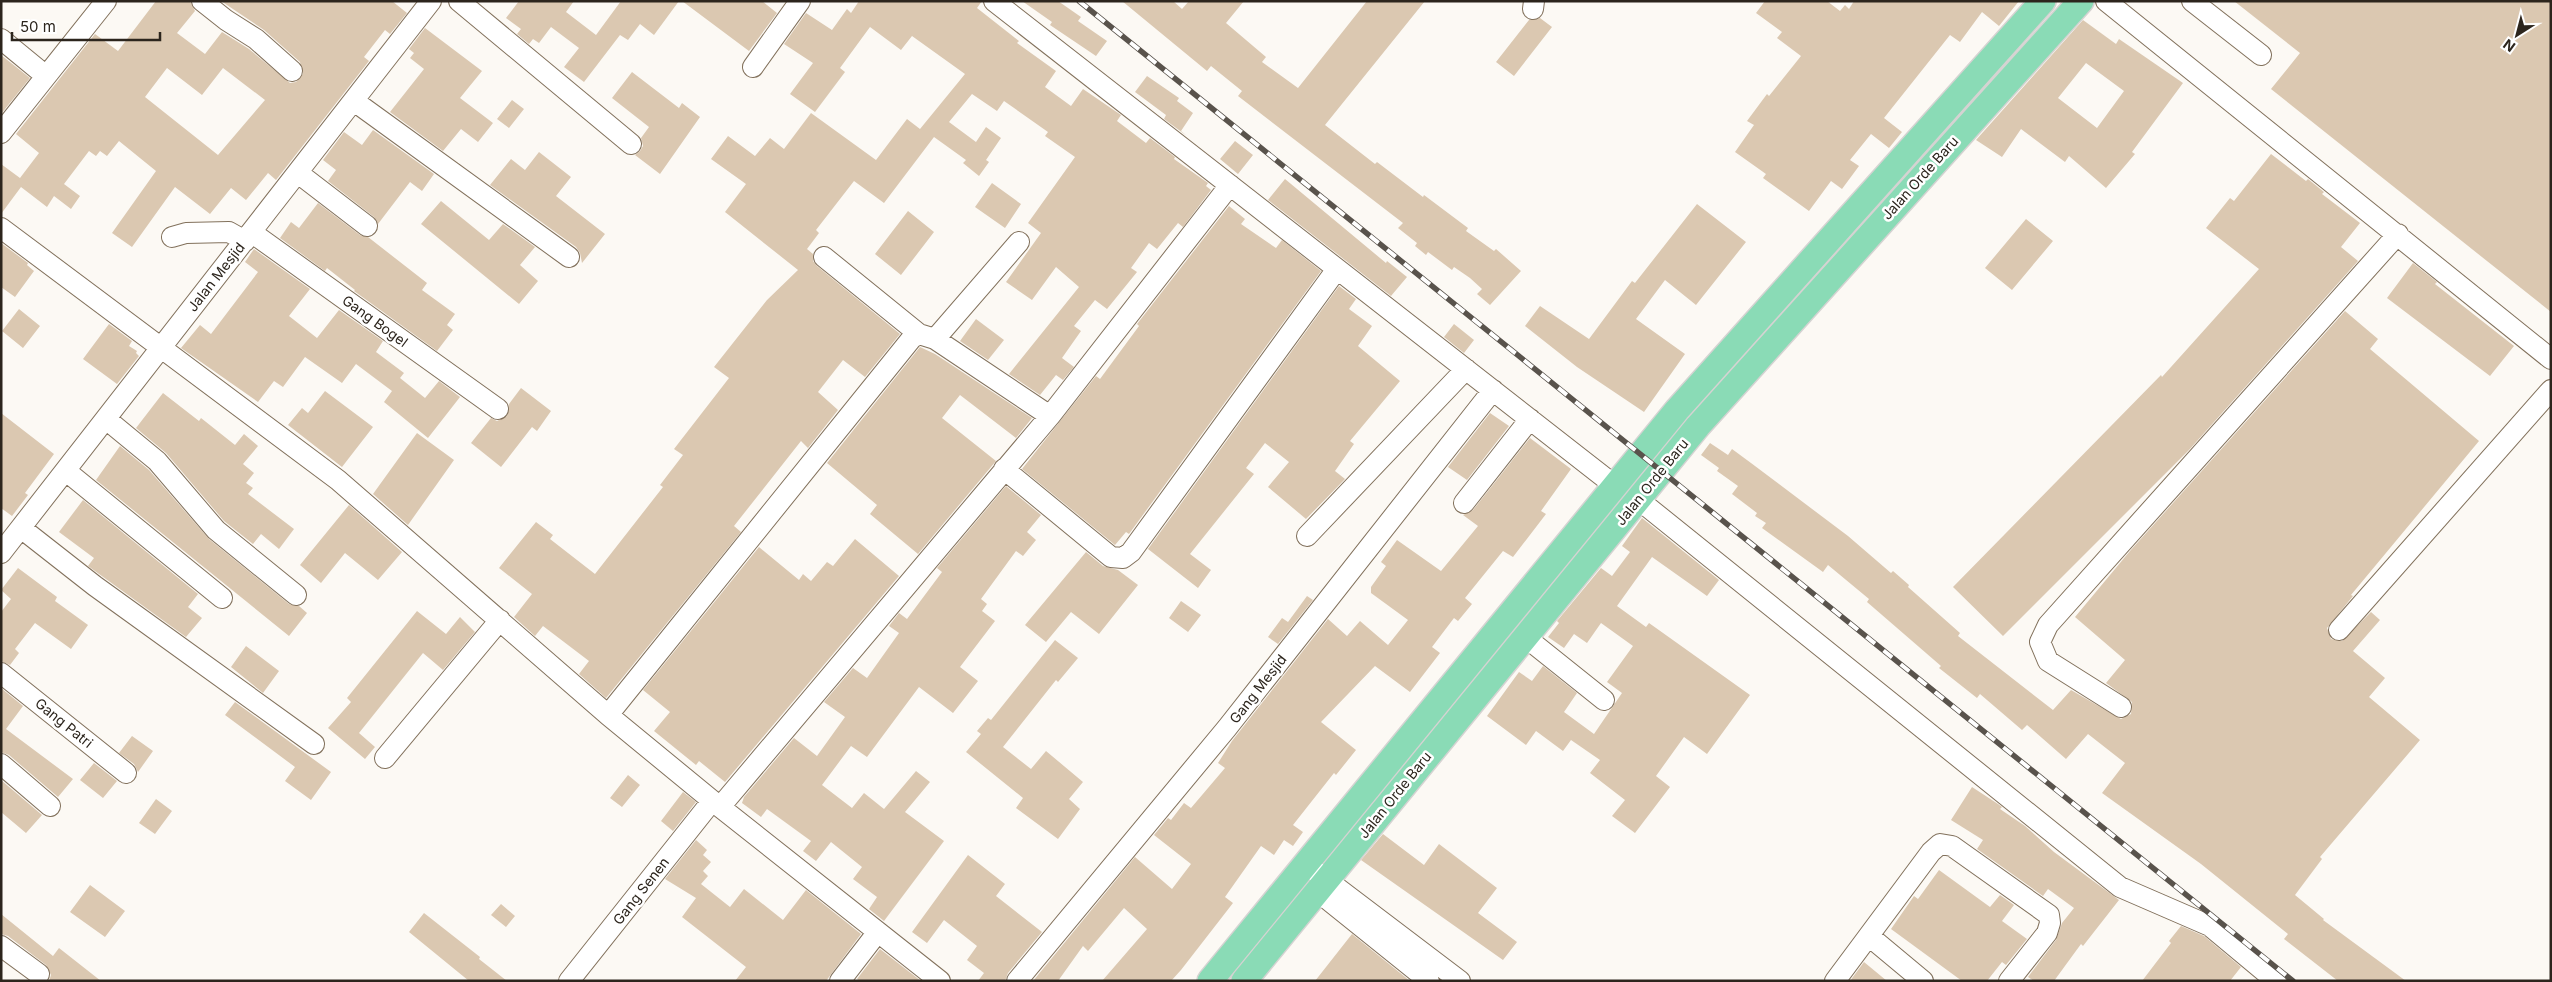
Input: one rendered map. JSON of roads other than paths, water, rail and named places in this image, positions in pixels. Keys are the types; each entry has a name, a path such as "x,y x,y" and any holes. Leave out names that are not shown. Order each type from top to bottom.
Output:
{"main road":[{"name":"Jalan Orde Baru","path":"1210,981 1677,410 1927,129 2044,1"},
{"name":"Jalan Orde Baru","path":"1244,981 1524,636 1639,500 1698,426 2082,1"},
{"path":"1927,129 1948,148"}],"street":[{"path":"1,133 106,1"},
{"path":"202,1 226,20 256,39 292,71"},
{"name":"Jalan Mesjid","path":"1,553 432,1"},
{"path":"459,1 631,144"},
{"path":"753,68 800,1"},
{"path":"994,1 1614,485"},
{"path":"2106,1 2551,359"},
{"path":"2192,1 2261,55"},
{"path":"1,39 46,76"},
{"path":"354,101 569,257"},
{"path":"298,173 367,226"},
{"name":"Gang Senen","path":"569,981 716,804 1050,416 1230,185"},
{"path":"1,228 338,480 608,715 877,933 940,981"},
{"name":"Gang Bogel","path":"172,237 186,233 229,232 248,237 498,409"},
{"path":"2121,707 2048,661 2040,642 2048,625 2398,234"},
{"path":"608,715 908,343 927,336 1020,242"},
{"path":"824,257 927,336 1050,416"},
{"path":"1004,470 1111,557 1123,558 1131,552 1337,269"},
{"path":"1307,536 1466,369"},
{"name":"Gang Mesjid","path":"1017,981 1227,728 1493,390"},
{"path":"2339,630 2551,390"},
{"path":"106,419 157,461 216,530 296,595"},
{"path":"1464,503 1530,419"},
{"path":"66,471 222,598"},
{"path":"1639,500 2120,888 2210,926 2276,981"},
{"path":"21,528 95,586 314,744"},
{"path":"385,758 500,620"},
{"path":"1524,636 1604,700"},
{"name":"Gang Patri","path":"1,673 126,773"},
{"path":"1,764 50,806"},
{"path":"1836,981 1931,852 1940,844 1952,846 2049,915 2050,923 2047,933 2009,981"},
{"path":"1305,863 1321,885 1429,981"},
{"path":"1321,885 1460,981"},
{"path":"840,981 877,933"},
{"path":"1868,936 1923,981"},
{"path":"1,946 39,974"}],"railway":[{"path":"1079,1 2293,981"}]}
